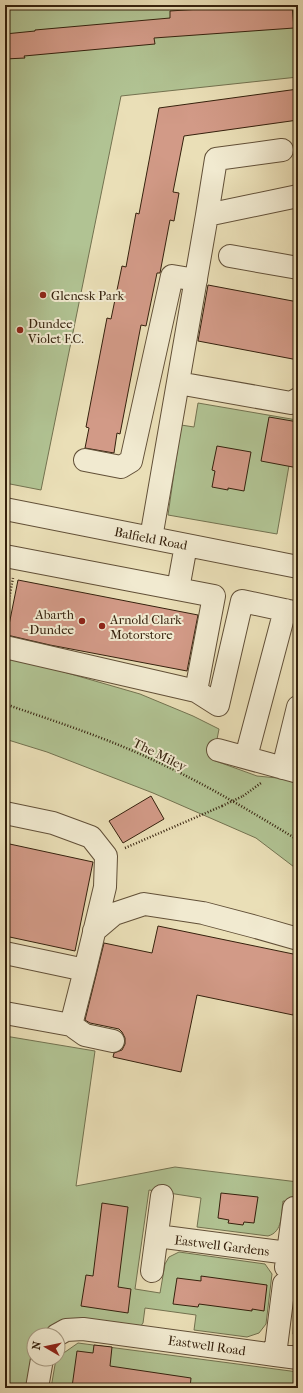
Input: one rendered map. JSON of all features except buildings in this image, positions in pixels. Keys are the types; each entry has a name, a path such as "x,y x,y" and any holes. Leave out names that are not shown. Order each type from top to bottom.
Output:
{"street":[{"path":"151,538 216,159 282,150"},
{"path":"206,215 298,196"},
{"path":"230,256 298,268"},
{"path":"85,460 121,467 131,461 172,276 196,280"},
{"path":"178,383 291,403 298,399"},
{"name":"Balfield Road","path":"5,509 298,567"},
{"path":"178,589 186,545"},
{"path":"11,557 214,596 196,691"},
{"path":"5,647 196,691 218,705 242,601 291,612 246,757"},
{"path":"218,750 290,770 298,707"},
{"path":"5,813 53,823 91,837 106,856 104,887 71,1025"},
{"path":"94,932 114,914 144,904 203,913 298,939"},
{"path":"5,953 85,970"},
{"path":"5,1013 71,1025 85,1035 113,1041"},
{"name":"Eastwell Gardens","path":"152,1271 162,1196"},
{"name":"Eastwell Gardens","path":"291,1285 288,1253 294,1208"},
{"name":"Eastwell Gardens","path":"157,1236 288,1253"},
{"path":"275,1355 291,1285"},
{"name":"Eastwell Road","path":"66,1330 83,1328 298,1358"},
{"path":"37,1388 41,1367"}],"path":[{"path":"5,607 8,604 11,557"},
{"name":"The Miley","path":"5,704 83,730 151,759 243,807 298,840"},
{"path":"106,856 243,796"}],"green space":[{"path":"5,5 298,5 298,77 121,96 41,490 5,483"},
{"path":"198,403 297,420 277,534 168,515 181,425 194,427"},
{"path":"5,655 140,694 193,716 219,729 213,760 257,776 298,780 298,870 256,838 153,793 47,752 5,739"},
{"path":"5,1036 95,1051 76,1186 175,1167 298,1182 298,1203 283,1201 279,1227 273,1234 268,1236 197,1227 201,1198 149,1190 135,1289 160,1293 165,1264 169,1257 179,1252 265,1264 272,1274 266,1324 259,1333 247,1337 194,1330 196,1315 145,1308 143,1323 140,1327 61,1322 54,1327 26,1327 26,1367 32,1367 29,1388 5,1388"},
{"path":"298,1309 298,1340 293,1334 294,1314"},
{"path":"78,1343 298,1372 298,1388 51,1388 55,1367 66,1367 66,1351"}],"place":[{"name":"Glenesk Park","path":"43,295"},
{"name":"Dundee Violet F.C.","path":"20,330"},
{"name":"Abarth - Dundee","path":"82,621"},
{"name":"Arnold Clark Motorstore","path":"102,626"}]}
